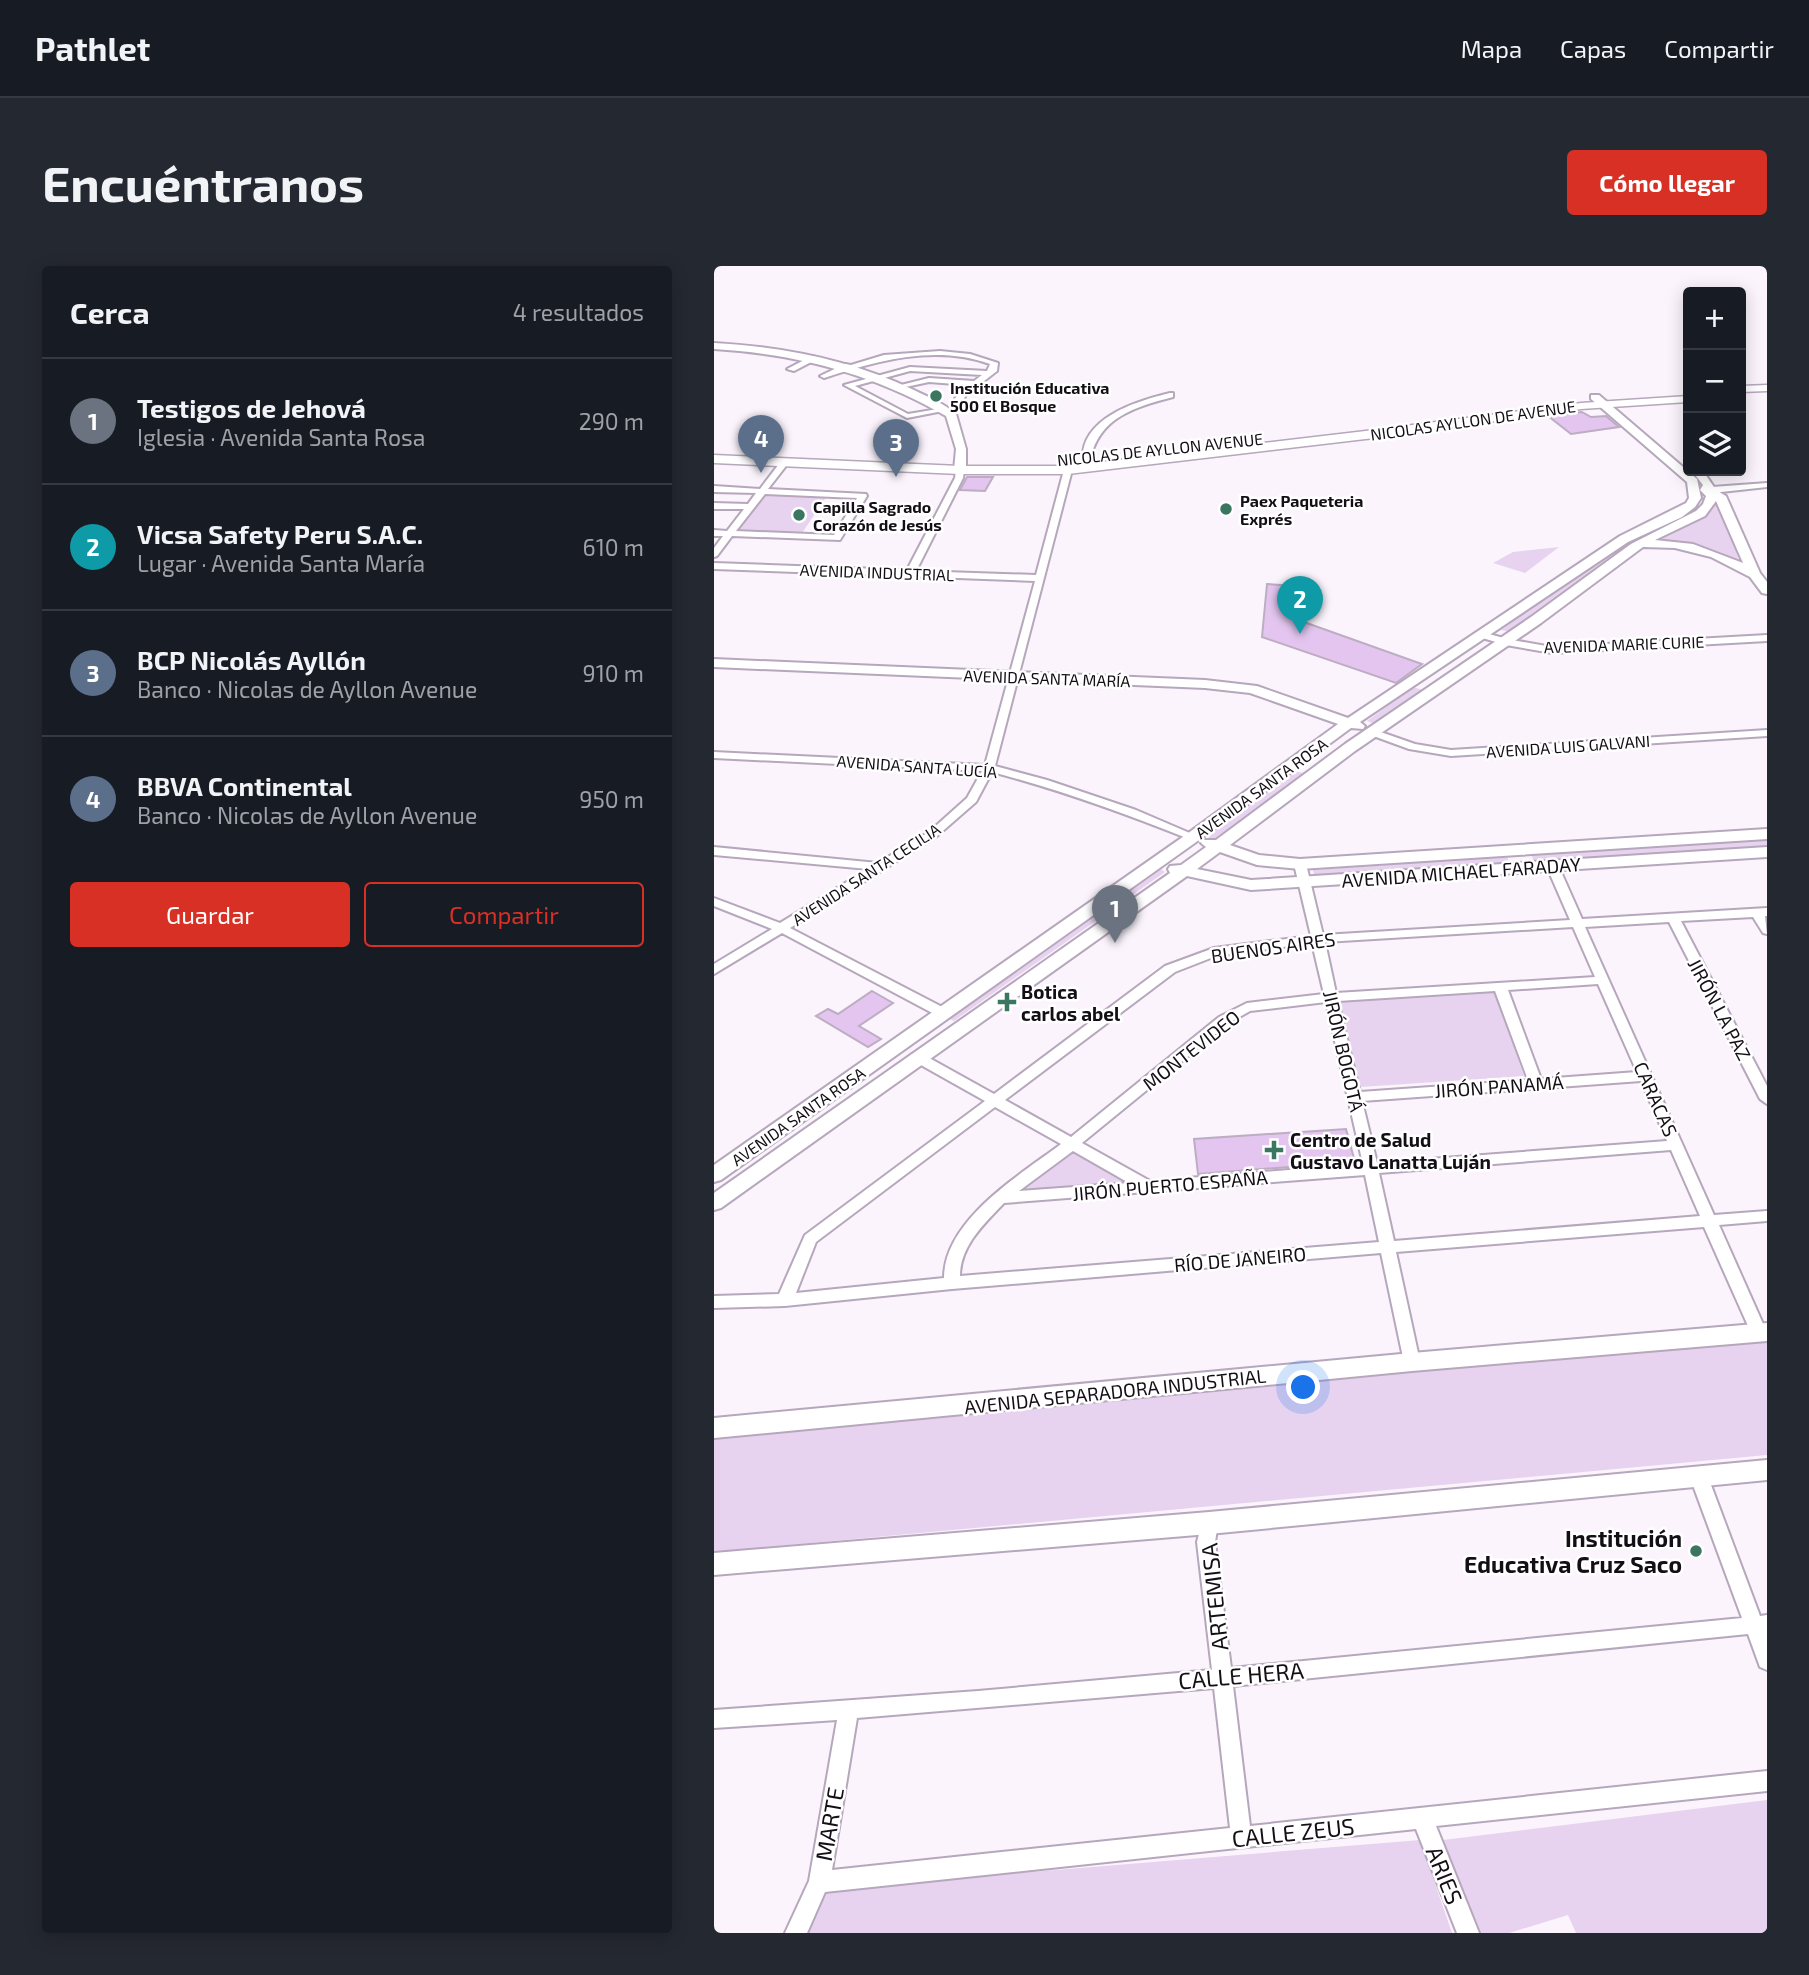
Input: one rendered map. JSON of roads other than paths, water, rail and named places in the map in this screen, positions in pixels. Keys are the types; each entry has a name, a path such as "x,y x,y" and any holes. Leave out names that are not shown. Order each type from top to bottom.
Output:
{"main road":[{"path":"714,346 780,351 815,358 879,376 901,386 947,412 961,465"},
{"path":"1746,389 1767,388"},
{"name":"NICOLAS DE AYLLON AVENUE","path":"714,449 1068,470 1249,450 1607,400 1683,392"},
{"path":"1746,396 1767,395"},
{"name":"NICOLAS DE AYLLON AVENUE","path":"1607,400 1683,399"},
{"path":"1607,400 1683,459"},
{"path":"1607,400 1693,481 1695,489 1712,490"},
{"name":"NICOLAS AYLLON DE AVENUE","path":"1086,460 1607,400"},
{"name":"NICOLAS DE AYLLON AVENUE","path":"714,459 961,465 1086,460"},
{"path":"1703,476 1720,496 1754,574 1767,590"},
{"name":"AVENIDA SANTA ROSA","path":"714,1175 1158,862 1349,723 1624,539 1678,514 1691,505 1695,498 1695,489"},
{"name":"AVENIDA SANTA ROSA","path":"714,1203 1182,872 1372,732 1506,642 1638,545 1650,537 1688,523 1704,512 1712,501 1712,490"},
{"path":"1638,545 1668,543 1697,547 1754,574"},
{"name":"AVENIDA SANTA MARÍA","path":"714,663 1205,684 1245,688 1372,732"},
{"name":"AVENIDA MICHAEL FARADAY","path":"1193,837 1257,860 1300,864 1767,834"},
{"path":"1514,850 1522,868"},
{"name":"AVENIDA MICHAEL FARADAY","path":"1158,862 1182,872 1251,885 1767,852"},
{"name":"AVENIDA SEPARADORA INDUSTRIAL","path":"714,1428 1412,1362 1763,1332"},
{"path":"714,1564 1209,1523 1767,1471"}],"street":[{"path":"824,376 879,358 920,354 986,359 994,363 994,369 989,373 975,383 958,396 947,412 907,416 848,385 918,368 989,373"},
{"path":"791,369 815,358"},
{"path":"901,386 929,380 975,383"},
{"path":"1086,460 1092,440 1108,420 1140,402 1170,395"},
{"path":"714,554 785,462"},
{"path":"910,573 959,478 961,465"},
{"name":"AVENIDA SANTA CECILIA","path":"714,970 933,834 972,800 989,768 1068,470"},
{"path":"1712,490 1767,485"},
{"path":"714,489 863,496 839,537 714,533"},
{"path":"714,506 750,507"},
{"name":"AVENIDA INDUSTRIAL","path":"714,566 1041,578"},
{"name":"AVENIDA MARIE CURIE","path":"1482,635 1552,650 1767,638"},
{"name":"AVENIDA LUIS GALVANI","path":"1372,732 1413,747 1451,753 1767,733"},
{"name":"AVENIDA SANTA LUCÍA","path":"714,755 989,768 1043,782 1132,812 1193,837"},
{"path":"714,850 880,867"},
{"name":"JIRÓN BOGOTÁ","path":"1300,864 1371,1169 1412,1362"},
{"name":"CARACAS","path":"1552,865 1708,1221 1763,1332"},
{"path":"714,902 780,928 943,1013"},
{"path":"1762,913 1767,930"},
{"name":"BUENOS AIRES","path":"785,1300 810,1239 1170,969 1214,952 1318,939 1762,913"},
{"name":"JIRÓN LA PAZ","path":"1673,918 1767,1099"},
{"name":"MONTEVIDEO","path":"952,1283 952,1264 967,1233 999,1199 1073,1143 1224,1020 1247,1007 1332,997 1603,980"},
{"path":"1500,986 1536,1084"},
{"path":"917,1057 1149,1187"},
{"name":"JIRÓN PANAMÁ","path":"1354,1097 1645,1076"},
{"name":"JIRÓN PUERTO ESPAÑA","path":"999,1199 1676,1145"},
{"name":"RÍO DE JANEIRO","path":"714,1302 785,1300 952,1283 1767,1216"},
{"path":"1699,1477 1760,1624 1767,1661"},
{"name":"ARTEMISA","path":"1209,1523 1206,1542 1241,1837"},
{"name":"CALLE HERA","path":"714,1718 849,1710 1222,1678 1760,1624"},
{"name":"MARTE","path":"796,1933 819,1882 849,1710"},
{"name":"CALLE ZEUS","path":"819,1882 1767,1781"},
{"name":"ARIES","path":"1422,1818 1468,1933"}],"place":[{"name":"Institución Educativa 500 El Bosque","path":"936,396"},
{"name":"BBVA Continental","path":"761,473"},
{"name":"BCP Nicolás Ayllón","path":"896,477"},
{"name":"Paex Paqueteria Exprés","path":"1226,509"},
{"name":"Capilla Sagrado Corazón de Jesús","path":"799,515"},
{"name":"Vicsa Safety Peru S.A.C.","path":"1300,634"},
{"name":"Testigos de Jehová","path":"1115,943"},
{"name":"Botica carlos abel","path":"1007,1002"},
{"name":"Centro de Salud Gustavo Lanatta Luján","path":"1274,1150"},
{"name":"Institución Educativa Cruz Saco","path":"1696,1551"}]}
